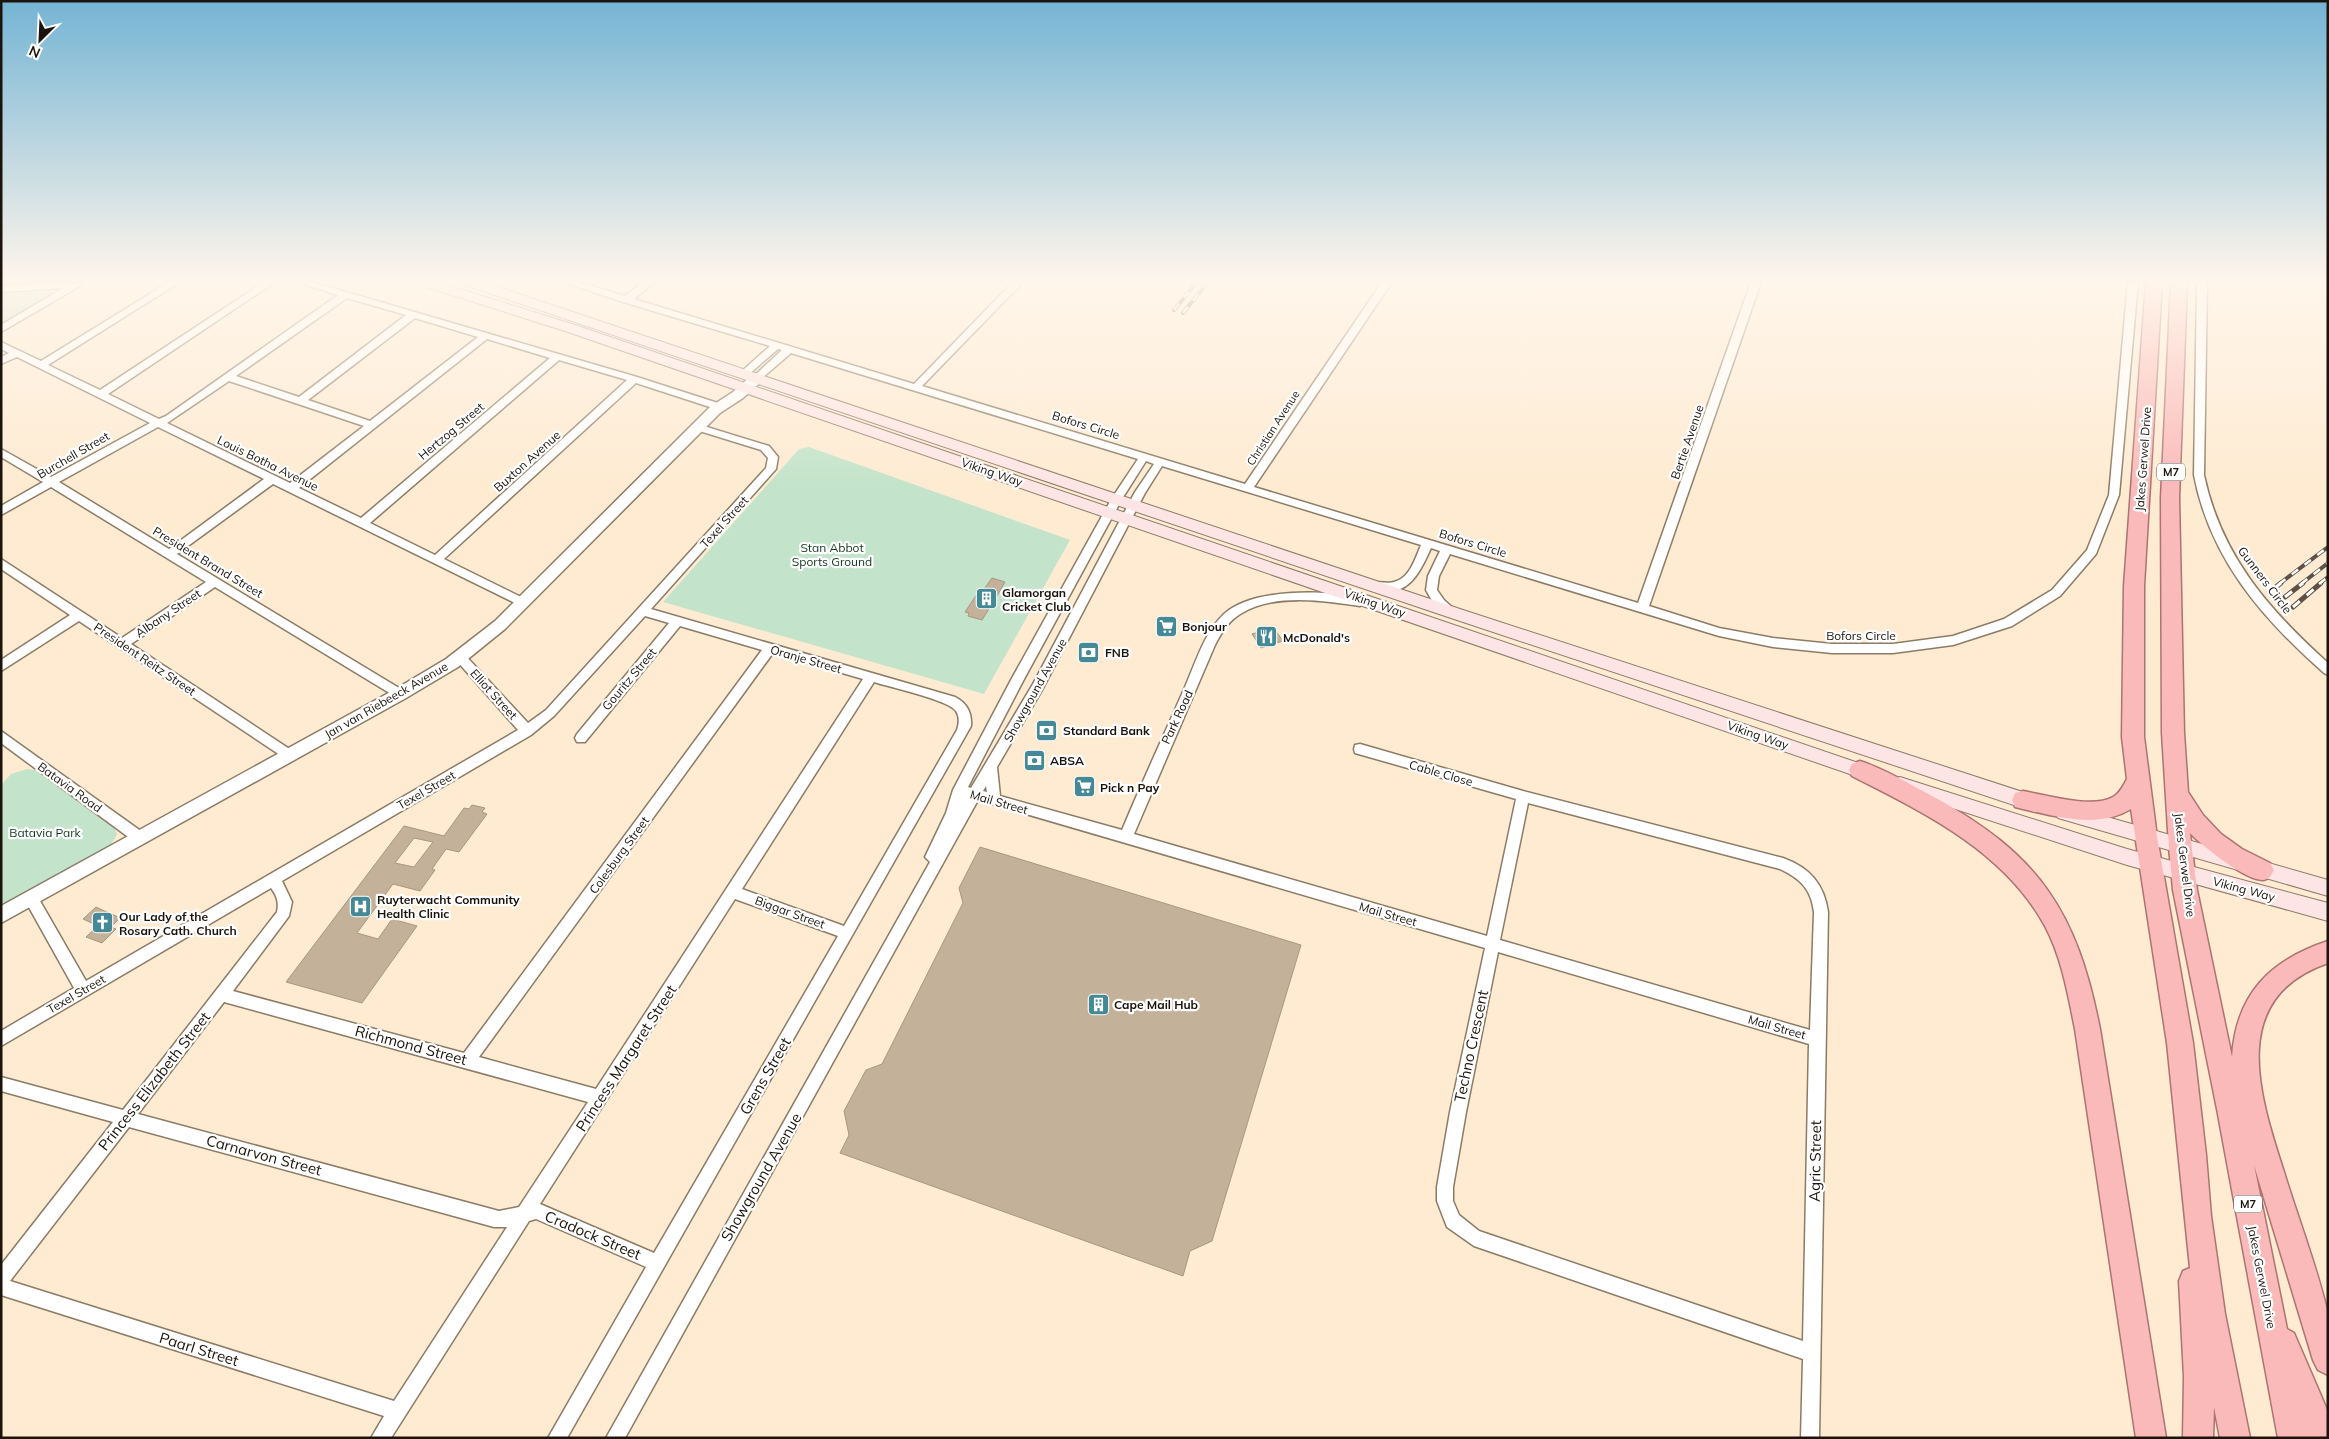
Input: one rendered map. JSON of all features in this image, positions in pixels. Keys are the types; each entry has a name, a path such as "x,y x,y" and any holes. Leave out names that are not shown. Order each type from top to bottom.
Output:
{"highway":[{"name":"Jakes Gerwel Drive","path":"2150,349 2134,586 2132,650 2133,737 2148,850 2180,1043 2193,1155 2197,1216 2219,1366 2235,1438"},
{"name":"Jakes Gerwel Drive","path":"2176,349 2170,498 2172,704 2176,790 2182,860 2293,1438"},
{"path":"1860,770 1944,813 1994,848 2040,897 2063,935 2073,962 2087,1034 2116,1202 2151,1438"},
{"path":"2023,800 2074,809 2106,810 2125,800 2138,781"},
{"path":"2176,790 2194,821 2207,837 2232,855 2262,870"},
{"path":"2328,952 2294,966 2270,987 2250,1021 2245,1055 2247,1086 2255,1123 2328,1360"},
{"path":"2197,1216 2192,1253 2198,1377 2198,1438"},
{"path":"2266,1299 2323,1438"}],"main road":[{"name":"Viking Way","path":"628,349 1131,511 1368,585 2023,800 2148,850 2182,860 2328,912"},
{"name":"Viking Way","path":"674,349 752,375 1113,505"},
{"name":"Viking Way","path":"1131,511 1382,605 1860,770 2046,832 2148,850 2182,860 2262,870 2328,888"}],"street":[{"name":"Louis Botha Avenue","path":"9,349 523,603"},
{"path":"41,365 67,349"},
{"path":"101,394 169,349"},
{"name":"Burchell Street","path":"1,511 157,422 170,418 268,349"},
{"path":"300,401 368,349"},
{"path":"291,488 468,349"},
{"path":"530,349 634,379 717,408"},
{"path":"762,359 763,349"},
{"name":"Jan van Riebeeck Avenue","path":"752,375 762,359 773,349"},
{"name":"Jan van Riebeeck Avenue","path":"1,915 400,694 460,657 523,603 740,386 752,375 789,349"},
{"name":"Bofors Circle","path":"789,349 1719,632 1756,640 1814,648 1862,650 1904,648 1952,640 1997,627 2035,608 2063,586 2080,567 2098,539 2111,509 2117,475 2127,349"},
{"path":"916,388 953,349"},
{"name":"Christian Avenue","path":"1248,488 1342,349"},
{"name":"Bertie Avenue","path":"1642,609 1733,349"},
{"name":"Gunners Circle","path":"2201,349 2199,474 2205,505 2224,547 2251,588 2285,629 2328,670"},
{"path":"1,361 17,353"},
{"name":"Hertzog Street","path":"362,523 557,357"},
{"path":"228,377 372,425"},
{"name":"Buxton Avenue","path":"436,560 634,379"},
{"name":"Texel Street","path":"1,1039 527,731 565,698 769,472 773,463 771,453 762,447 697,427"},
{"name":"President Brand Street","path":"1,452 400,694"},
{"name":"Showground Avenue","path":"906,916 910,902 952,814 960,790 1017,680 1113,505 1144,457"},
{"name":"Showground Avenue","path":"615,1438 974,795 1038,687 1131,511 1160,462"},
{"path":"169,554 272,479"},
{"path":"1368,585 1392,587 1404,584 1411,577 1427,544"},
{"path":"1446,550 1431,582 1430,590 1435,601 1454,614"},
{"name":"President Reitz Street","path":"1,563 289,756"},
{"name":"Albany Street","path":"122,644 214,582"},
{"name":"Park Road","path":"1126,837 1165,742 1212,640 1225,620 1243,607 1272,599 1311,597 1382,605"},
{"name":"Oranje Street","path":"643,611 951,700 965,713"},
{"path":"1,666 79,615"},
{"name":"Gouritz Street","path":"580,738 677,621"},
{"name":"Colesburg Street","path":"468,1061 770,648"},
{"name":"Elliot Street","path":"460,657 527,731"},
{"name":"Princess Margaret Street","path":"380,1438 527,1213 871,677"},
{"name":"Grens Street","path":"557,1438 963,732 966,722 965,713"},
{"name":"Batavia Road","path":"1,736 140,838"},
{"name":"Cable Close","path":"1360,749 1523,796"},
{"path":"991,767 994,800"},
{"name":"Mail Street","path":"960,790 1817,1039"},
{"name":"Agric Street","path":"1523,796 1783,864 1798,871 1815,886 1821,912 1810,1438"},
{"name":"Techno Crescent","path":"1523,796 1458,1112 1445,1186 1445,1201 1457,1226 1474,1238 1812,1353"},
{"name":"Princess Elizabeth Street","path":"1,1279 285,910 285,899 273,880"},
{"name":"Biggar Street","path":"733,892 847,933"},
{"path":"31,898 83,990"},
{"name":"Richmond Street","path":"221,994 600,1098"},
{"name":"Carnarvon Street","path":"1,1084 494,1219 506,1220 527,1213"},
{"name":"Cradock Street","path":"527,1213 536,1211 658,1263"},
{"name":"Paarl Street","path":"1,1286 397,1411"}],"green space":[{"name":"Stan Abbot Sports Ground","path":"809,447 1070,540 984,694 663,602 799,449"},
{"name":"Batavia Park","path":"27,769 35,770 115,829 117,835 109,847 1,908 1,785 11,774"}],"building":[{"name":"Glamorgan Cricket Club","path":"992,578 1005,582 982,620 968,616 969,613 965,612 979,591 982,592"},
{"name":"McDonald's","path":"1273,627 1283,641 1261,648 1252,634"},
{"name":"Ruyterwacht Community Health Clinic","path":"472,805 485,808 482,812 487,814 459,852 446,849 432,869 435,870 420,891 393,884 357,933 378,939 392,919 417,926 362,1003 286,982 404,826 444,836 464,808 469,809","holes":["414,838 433,842 414,867 395,863"]},
{"name":"Cape Mail Hub","path":"980,847 1301,945 1212,1241 1190,1251 1183,1276 840,1153 849,1135 844,1111 866,1070 882,1064 963,903 959,888"},
{"name":"Our Lady of the Rosary Cath. Church","path":"96,907 120,918 111,927 116,929 102,943 86,937 98,926 83,919"}],"railway":[{"path":"2279,584 2328,547"},
{"path":"2301,584 2328,563"},
{"path":"2319,584 2328,577"},
{"path":"2276,587 2281,583"},
{"path":"2285,597 2303,583"},
{"path":"2293,607 2321,583"}],"place":[{"name":"Glamorgan Cricket Club","path":"986,599"},
{"name":"Bonjour","path":"1166,626"},
{"name":"McDonald's","path":"1267,637"},
{"name":"FNB","path":"1089,652"},
{"name":"Standard Bank","path":"1047,730"},
{"name":"ABSA","path":"1034,760"},
{"name":"Pick n Pay","path":"1084,787"},
{"name":"Ruyterwacht Community Health Clinic","path":"361,906"},
{"name":"Our Lady of the Rosary Cath. Church","path":"103,923"},
{"name":"Cape Mail Hub","path":"1098,1004"}]}
